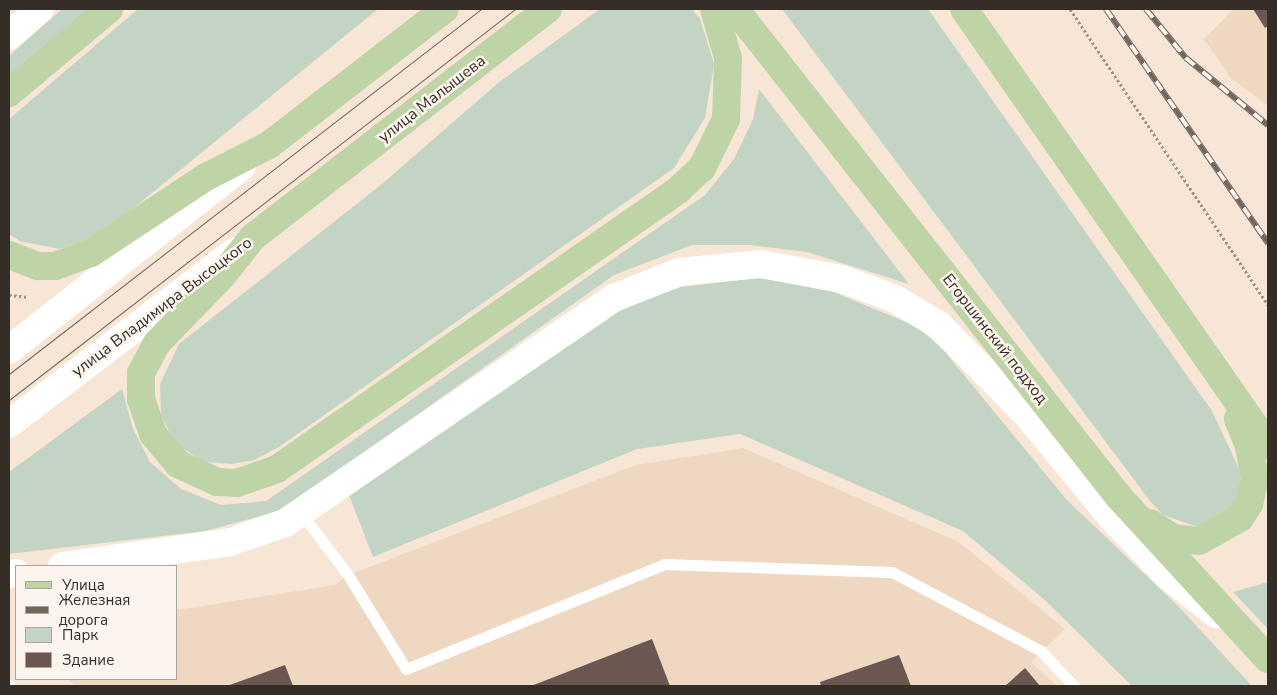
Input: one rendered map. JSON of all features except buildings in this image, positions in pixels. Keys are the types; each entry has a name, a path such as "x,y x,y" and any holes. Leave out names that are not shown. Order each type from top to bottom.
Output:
{"main road":[{"path":"9,36 40,9"},
{"path":"9,93 109,9"},
{"path":"9,350 445,9"},
{"name":"улица Малышева","path":"315,189 548,9"},
{"path":"253,237 222,276 157,343 141,373 146,414 164,450 187,471 217,482 256,478 300,455 678,190 702,168 720,136 730,97 727,50 714,9"},
{"name":"Егоршинский подход","path":"735,9 1119,497 1262,652"},
{"path":"964,9 1225,378 1268,445"},
{"path":"9,255 38,266 74,262 206,177 273,142"},
{"name":"улица Владимира Высоцкого","path":"9,424 315,189"},
{"path":"69,565 230,542 302,514 614,298 679,272 760,264 802,269 872,290 918,310 939,325 995,379 1112,518 1167,575 1262,652"},
{"path":"1119,497 1163,534 1179,539 1199,541 1213,537 1240,518 1249,504 1255,478 1248,443 1225,378"}],"lane":[{"path":"302,514 348,575 406,669 664,564 674,564 892,572 1042,651 1074,686"}],"path":[{"path":"1070,9 1268,305"},
{"path":"9,295 28,297"}],"shaded area":[{"path":"1234,9 1268,9 1268,106 1231,78 1204,39"},
{"path":"743,448 959,542 1065,629 1031,662 1057,686 1008,686 1024,668 1004,686 74,686 70,680 178,680 178,610 335,585 348,575 636,465"}],"green space":[{"path":"62,9 91,9 9,78 9,56"},
{"path":"138,9 378,9 120,219 87,240 59,249 20,241 9,234 9,119"},
{"path":"600,9 692,9 700,19 714,64 705,118 674,168 279,447 254,460 232,464 204,462 176,444 161,416 160,384 179,344 382,184 498,83"},
{"path":"782,9 928,9 1212,411 1241,473 1239,495 1231,512 1215,523 1195,526 1163,515 1150,501"},
{"path":"759,89 909,284 807,252 751,245 692,245 614,275 283,510 205,531 9,554 9,472 122,389 133,429 150,462 181,489 221,505 266,501 705,195 734,159 753,119"},
{"path":"764,277 826,289 918,327 945,352 1066,499 1179,607 1252,686 1132,686 1046,601 963,531 740,434 637,449 373,557 349,495 621,309 681,287"},
{"path":"1268,582 1268,629 1233,592"}],"tram line":[{"path":"9,374 481,9"},
{"path":"9,400 515,9"}],"railway":[{"path":"1106,9 1268,243"},
{"path":"1146,9 1186,58 1268,125"}]}
